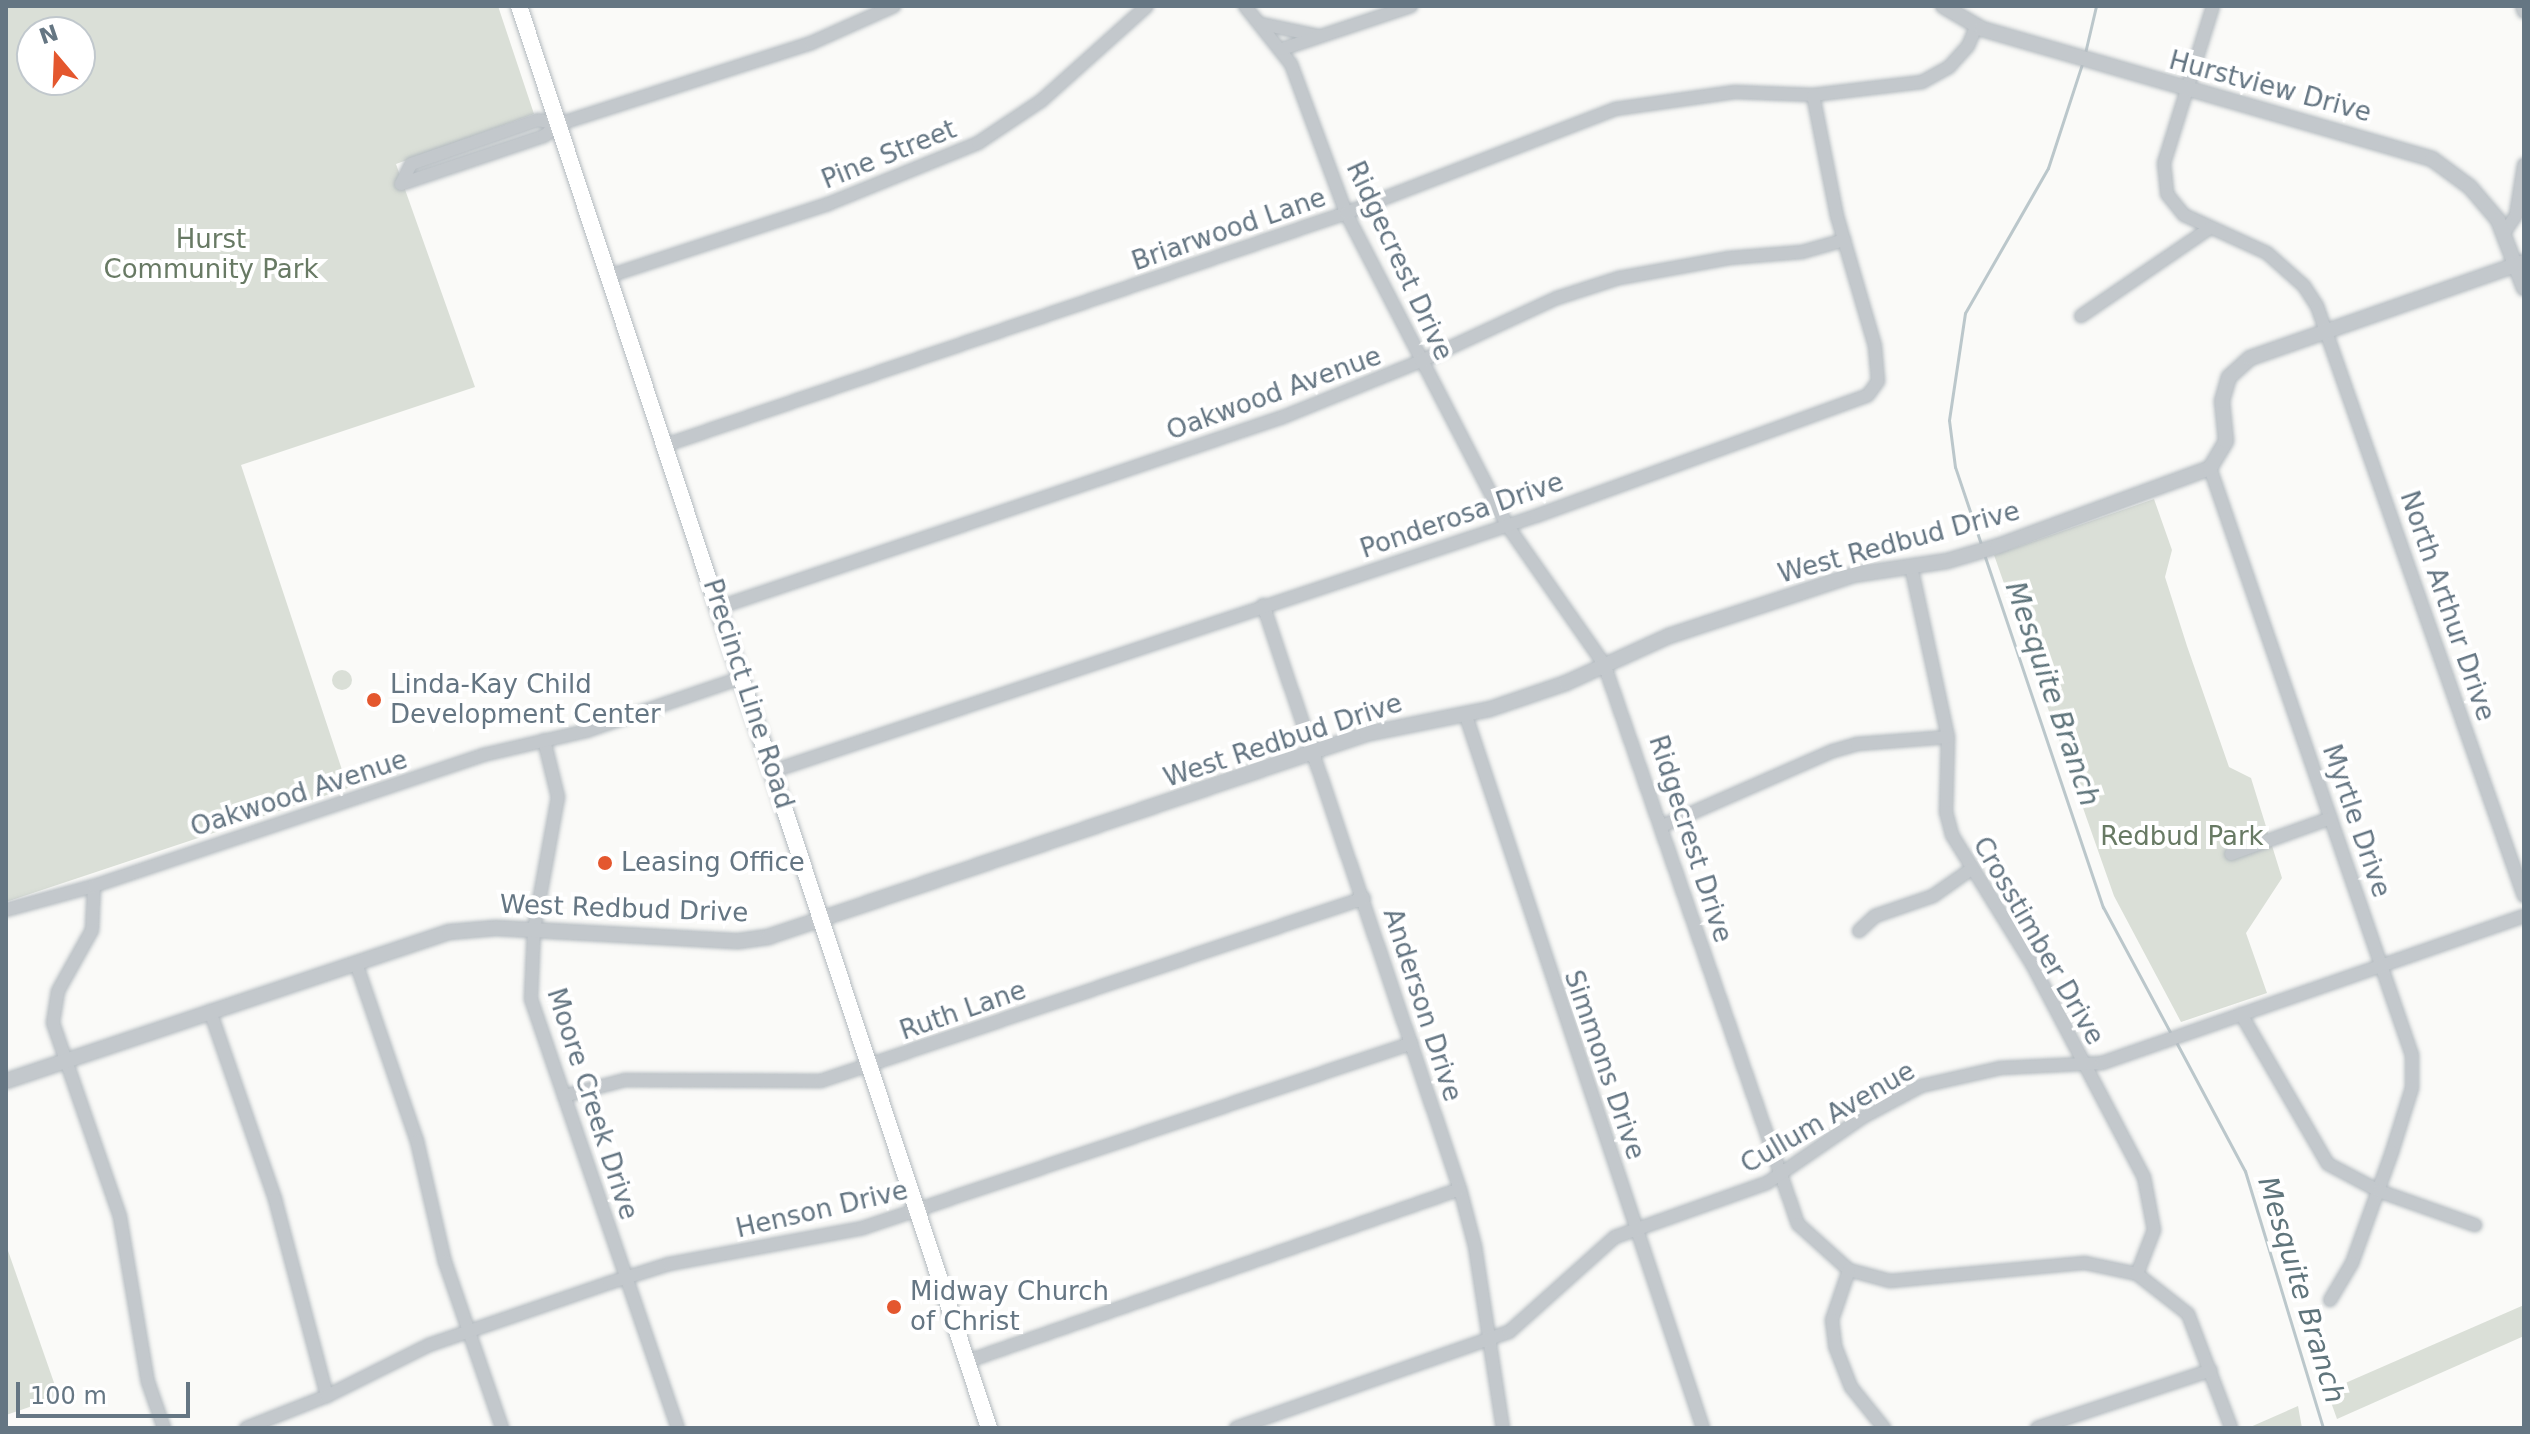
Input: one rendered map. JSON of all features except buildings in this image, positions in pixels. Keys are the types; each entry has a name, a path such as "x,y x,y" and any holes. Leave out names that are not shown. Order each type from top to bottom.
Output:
{"main road":[{"name":"Precinct Line Road","path":"519,6 744,677 868,1067 989,1428"}],"street":[{"path":"559,124 538,120 411,164 401,184 544,136 559,124 811,43 894,6"},
{"name":"Pine Street","path":"609,276 828,204 978,143 1041,101 1147,6"},
{"name":"Ridgecrest Drive","path":"1245,6 1282,49 1299,79 1346,213 1507,525 1604,664 1662,826 1779,1177 1798,1224 1849,1270 1890,1281 1920,1281 2085,1263 2137,1274 2171,1296 2188,1314 2231,1427"},
{"path":"1282,49 1411,6"},
{"name":"Hurstview Drive","path":"1943,6 1976,27 2104,66 2417,152 2470,187 2504,233 2520,263 2524,288"},
{"name":"North Arthur Drive","path":"2213,6 2187,88 2164,179 2173,205 2210,228 2267,253 2288,269 2304,286 2327,331 2524,896"},
{"path":"2522,6 2524,12"},
{"path":"1262,24 1321,36"},
{"name":"Briarwood Lane","path":"666,445 1346,213 1615,109 1735,92 1813,95 1922,82 1949,67 1968,46 1976,27"},
{"name":"Ponderosa Drive","path":"773,771 1507,525 1868,395 1878,381 1875,346 1844,240 1813,95"},
{"path":"2504,233 2516,215 2524,165"},
{"path":"2081,316 2210,228"},
{"name":"Oakwood Avenue","path":"720,607 1268,422 1421,361 1508,318 1619,278 1844,240"},
{"path":"2210,468 2226,441 2222,401 2229,377 2250,358 2520,263"},
{"name":"West Redbud Drive","path":"6,1081 449,932 534,929 739,941 821,922 1314,753 1406,724 1466,716 1566,683 1669,636 1853,575 1967,556 2210,468"},
{"name":"Myrtle Drive","path":"2210,468 2384,965 2406,1032 2412,1071 2409,1102 2379,1191 2352,1263 2330,1300"},
{"name":"Crosstimber Drive","path":"1911,566 1948,737 1946,812 1970,870 2032,964 2152,1198 2154,1230 2137,1274"},
{"name":"Anderson Drive","path":"1263,605 1460,1189 1475,1246 1487,1341 1503,1428"},
{"name":"Oakwood Avenue","path":"6,910 94,886 744,677"},
{"name":"Simmons Drive","path":"1466,716 1703,1428"},
{"path":"1662,826 1833,751 1873,742 1948,737"},
{"name":"Moore Creek Drive","path":"544,740 558,797 534,929 531,999 678,1428"},
{"path":"2231,854 2331,818"},
{"path":"1859,931 1875,916 1933,896 1970,870"},
{"path":"94,886 92,930 54,1005 53,1023 120,1217 148,1382 164,1428"},
{"name":"Ruth Lane","path":"564,1096 625,1080 821,1081 1364,898"},
{"name":"Cullum Avenue","path":"1236,1428 1487,1341 1522,1324 1599,1248 1636,1229 1779,1177 1863,1117 1921,1086 2000,1068 2085,1065 2193,1031 2524,916"},
{"path":"356,963 417,1141 445,1262 502,1428"},
{"path":"210,1011 275,1199 327,1396"},
{"path":"2241,1014 2320,1154 2350,1179 2475,1225"},
{"name":"Henson Drive","path":"246,1428 327,1396 407,1354 628,1277 669,1264 830,1236 917,1212 1412,1043"},
{"path":"968,1361 1460,1189"},
{"path":"1849,1270 1832,1320 1835,1346 1851,1387 1884,1428"},
{"path":"2037,1428 2211,1370"}],"green space":[{"name":"Hurst Community Park","path":"6,6 498,6 534,114 396,164 475,387 241,465 348,788 6,902"},
{"name":"Redbud Park","path":"2154,499 2172,550 2165,577 2187,646 2229,767 2251,778 2282,878 2246,933 2267,993 2181,1022 2114,896 1994,555"},
{"path":"338,670 346,670 352,680 346,690 338,690 332,684 332,676"},
{"path":"6,1245 59,1397 6,1415"},
{"path":"2524,1305 2524,1336 2337,1419 2327,1391"},
{"path":"2298,1406 2302,1428 2248,1428"}],"waterway":[{"name":"Mesquite Branch","path":"2085,53 2096,6"},
{"name":"Mesquite Branch","path":"1982,547 1955,467 1949,420 1965,313 2048,168 2082,64"},
{"name":"Mesquite Branch","path":"1984,554 2103,907 2171,1034"},
{"name":"Mesquite Branch","path":"2175,1040 2245,1171 2323,1428"}],"place":[{"name":"Linda-Kay Child Development Center","path":"374,700"},
{"name":"Leasing Office","path":"605,863"},
{"name":"Midway Church of Christ","path":"894,1307"}]}
